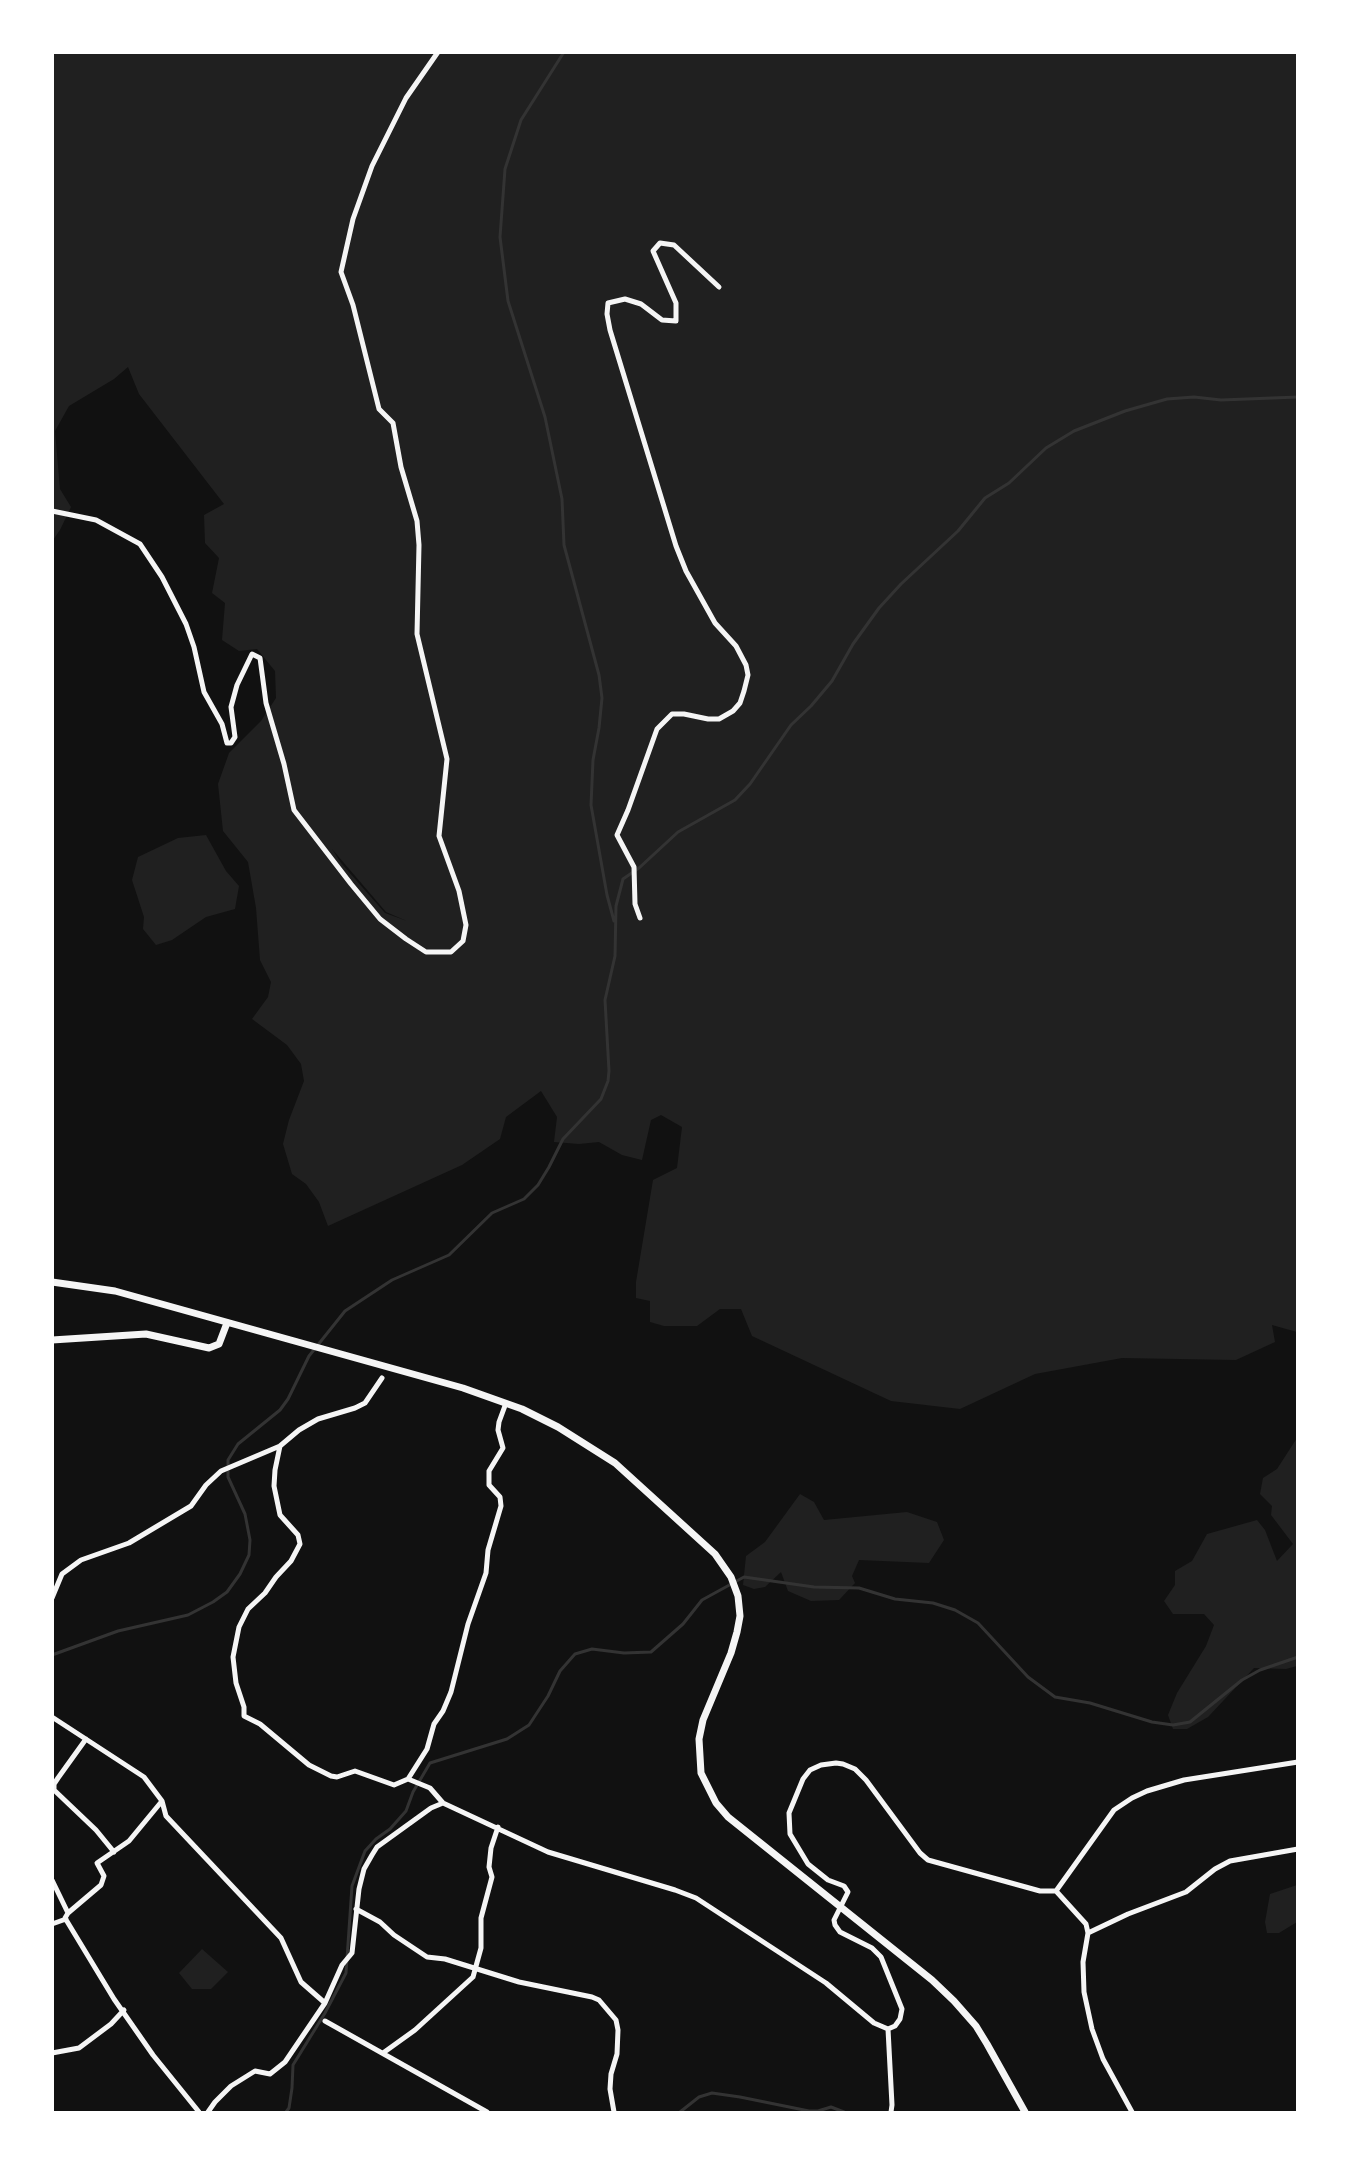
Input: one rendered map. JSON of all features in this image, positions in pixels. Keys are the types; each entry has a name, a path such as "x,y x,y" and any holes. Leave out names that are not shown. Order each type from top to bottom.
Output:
{"street":[{"path":"52,511 96,520 140,544 162,578 186,624 194,647 204,692 222,724 227,743 231,743 235,737 231,706 237,685 252,654 260,658 266,703 284,764 294,810 351,884 381,919 397,932 426,952 451,952 463,941 466,925 459,891 439,836 447,759 417,634 419,545 417,521 401,467 393,423 379,409 353,305 341,272 353,219 372,166 406,98 438,52"},
{"path":"640,918 635,904 634,867 617,835 657,729 672,714 719,719 733,711 742,697 748,675 746,665 736,646 715,623 686,571 676,546 610,330 608,303 625,299 641,304 662,320 676,321 676,303 653,251 660,243 674,245 720,286"},
{"path":"52,1282 116,1291 463,1388 506,1403 558,1427 615,1463 715,1554 731,1577 738,1596 740,1616 731,1653 703,1720 699,1739 701,1773 716,1803 728,1818 932,1980 954,2001 976,2026 1026,2112"},
{"path":"52,1340 146,1334 209,1348 219,1344 227,1323"},
{"path":"52,1598 62,1574 81,1560 141,1537 191,1506 206,1485 222,1471 280,1446 299,1430 318,1419 365,1403 382,1378"},
{"path":"410,1780 427,1749 434,1724 443,1711 451,1692 468,1624 486,1573 488,1550 501,1506 500,1497 489,1485 489,1471 503,1448 498,1430 506,1403"},
{"path":"280,1446 274,1486 280,1515 298,1535 300,1544 291,1561 265,1593 248,1609 239,1627 233,1657 236,1683 244,1707 244,1716 260,1724 309,1765 332,1776 338,1777 354,1770 394,1785 410,1780 430,1788 443,1803 548,1852 696,1898 826,1983 874,2023 888,2029 895,2026 900,2019 902,2009 881,1957 872,1948 840,1932 835,1925 834,1920 848,1893 844,1886 828,1880 808,1864 796,1846 788,1824 789,1813 803,1779 810,1770 821,1765 836,1763 855,1769 866,1780 920,1853 928,1860 1040,1891 1056,1891 1086,1924 1088,1933 1083,1962 1084,1992 1092,2029 1103,2059 1131,2112"},
{"path":"52,1717 144,1777 162,1801 166,1816 281,1938 301,1982 325,2004"},
{"path":"86,1739 54,1784 54,1790 96,1830 114,1852"},
{"path":"1056,1891 1114,1810 1132,1798 1184,1780 1298,1762"},
{"path":"52,1923 67,1916 101,1885 104,1876 97,1863 129,1841 162,1801"},
{"path":"208,2112 231,2086 255,2071 270,2074 285,2062 325,2004 342,1965 351,1954 359,1889 364,1869 377,1847 431,1808 443,1803"},
{"path":"383,2053 415,2030 472,1977 481,1948 481,1918 492,1877 489,1867 490,1858 498,1827"},
{"path":"1088,1933 1128,1914 1186,1892 1215,1869 1230,1861 1298,1849"},
{"path":"52,1880 67,1916 114,1999 124,2010 153,2055 199,2112"},
{"path":"356,1910 380,1922 394,1935 427,1957 446,1959 519,1982 599,2000 616,2020 618,2030 617,2054 611,2074 610,2089 614,2112"},
{"path":"52,2053 79,2048 111,2024 124,2010"},
{"path":"326,2021 487,2112"},
{"path":"888,2029 891,2112"}],"shaded area":[{"path":"53,53 1297,53 1297,1332 1272,1325 1275,1342 1236,1360 1122,1358 1035,1374 960,1409 891,1401 752,1336 741,1309 720,1309 697,1326 664,1326 650,1322 650,1301 636,1298 636,1282 653,1180 677,1168 682,1127 661,1115 651,1120 642,1160 622,1155 599,1142 579,1144 554,1142 557,1117 541,1091 506,1117 500,1139 462,1165 328,1226 319,1202 306,1184 292,1174 283,1144 289,1120 304,1081 301,1064 287,1045 252,1019 268,997 271,982 260,960 256,908 248,862 223,831 218,784 229,753 261,721 276,698 275,671 257,649 239,651 222,640 225,603 212,593 219,558 205,543 204,515 224,504 139,394 128,367 114,379 69,406 55,431 60,489 71,507 53,540","holes":["332,849 386,912 407,921 385,913 341,863"]},
{"path":"206,835 226,871 239,886 235,909 206,917 172,940 156,945 143,929 144,917 132,880 138,857 178,838"},
{"path":"1297,1438 1297,1666 1286,1669 1254,1668 1208,1717 1187,1729 1173,1729 1168,1715 1177,1693 1206,1646 1214,1625 1204,1614 1173,1614 1164,1601 1175,1585 1175,1571 1192,1561 1207,1534 1257,1520 1265,1530 1277,1561 1293,1544 1271,1515 1272,1506 1260,1494 1263,1478 1277,1469"},
{"path":"800,1494 814,1502 824,1520 907,1512 937,1522 944,1540 929,1563 859,1560 852,1576 855,1583 839,1600 811,1601 788,1591 781,1572 765,1587 754,1589 743,1585 746,1556 765,1542"},
{"path":"1297,1885 1297,1922 1279,1933 1267,1933 1265,1922 1270,1894"},
{"path":"202,1949 228,1972 211,1989 192,1989 179,1973"}],"waterway":[{"path":"564,52 521,120 505,169 500,237 508,301 545,417 562,499 564,545 599,675 602,698 593,760 591,805 607,895 614,921"},
{"path":"52,1655 118,1631 188,1615 227,1592 240,1574 249,1555 250,1540 245,1514 228,1477 228,1460 238,1444 280,1410 288,1399 309,1356 345,1311 392,1280 449,1255 492,1213 524,1199 538,1185 563,1139 601,1099 609,1071 605,1000 615,956 616,906 623,879 639,868 678,832 735,800 750,784 791,725 832,681 853,644 879,608 901,584 958,531 985,498 1009,483 1046,448 1074,431 1125,411 1167,399 1194,397 1221,400 1298,397"},
{"path":"286,2112 289,2108 292,2088 293,2065 346,1973 352,1886 365,1851 406,1811 413,1792 430,1763 507,1739 529,1725 548,1696 560,1671 575,1654 592,1649 624,1653 651,1652 683,1624 702,1600 744,1577 814,1587 859,1588 895,1599 933,1603 955,1610 978,1623 1028,1677 1055,1697 1090,1703 1152,1722 1173,1725 1190,1722 1242,1680 1260,1670 1298,1657"},
{"path":"680,2112 699,2097 712,2093 809,2111 831,2107 844,2112"}]}
